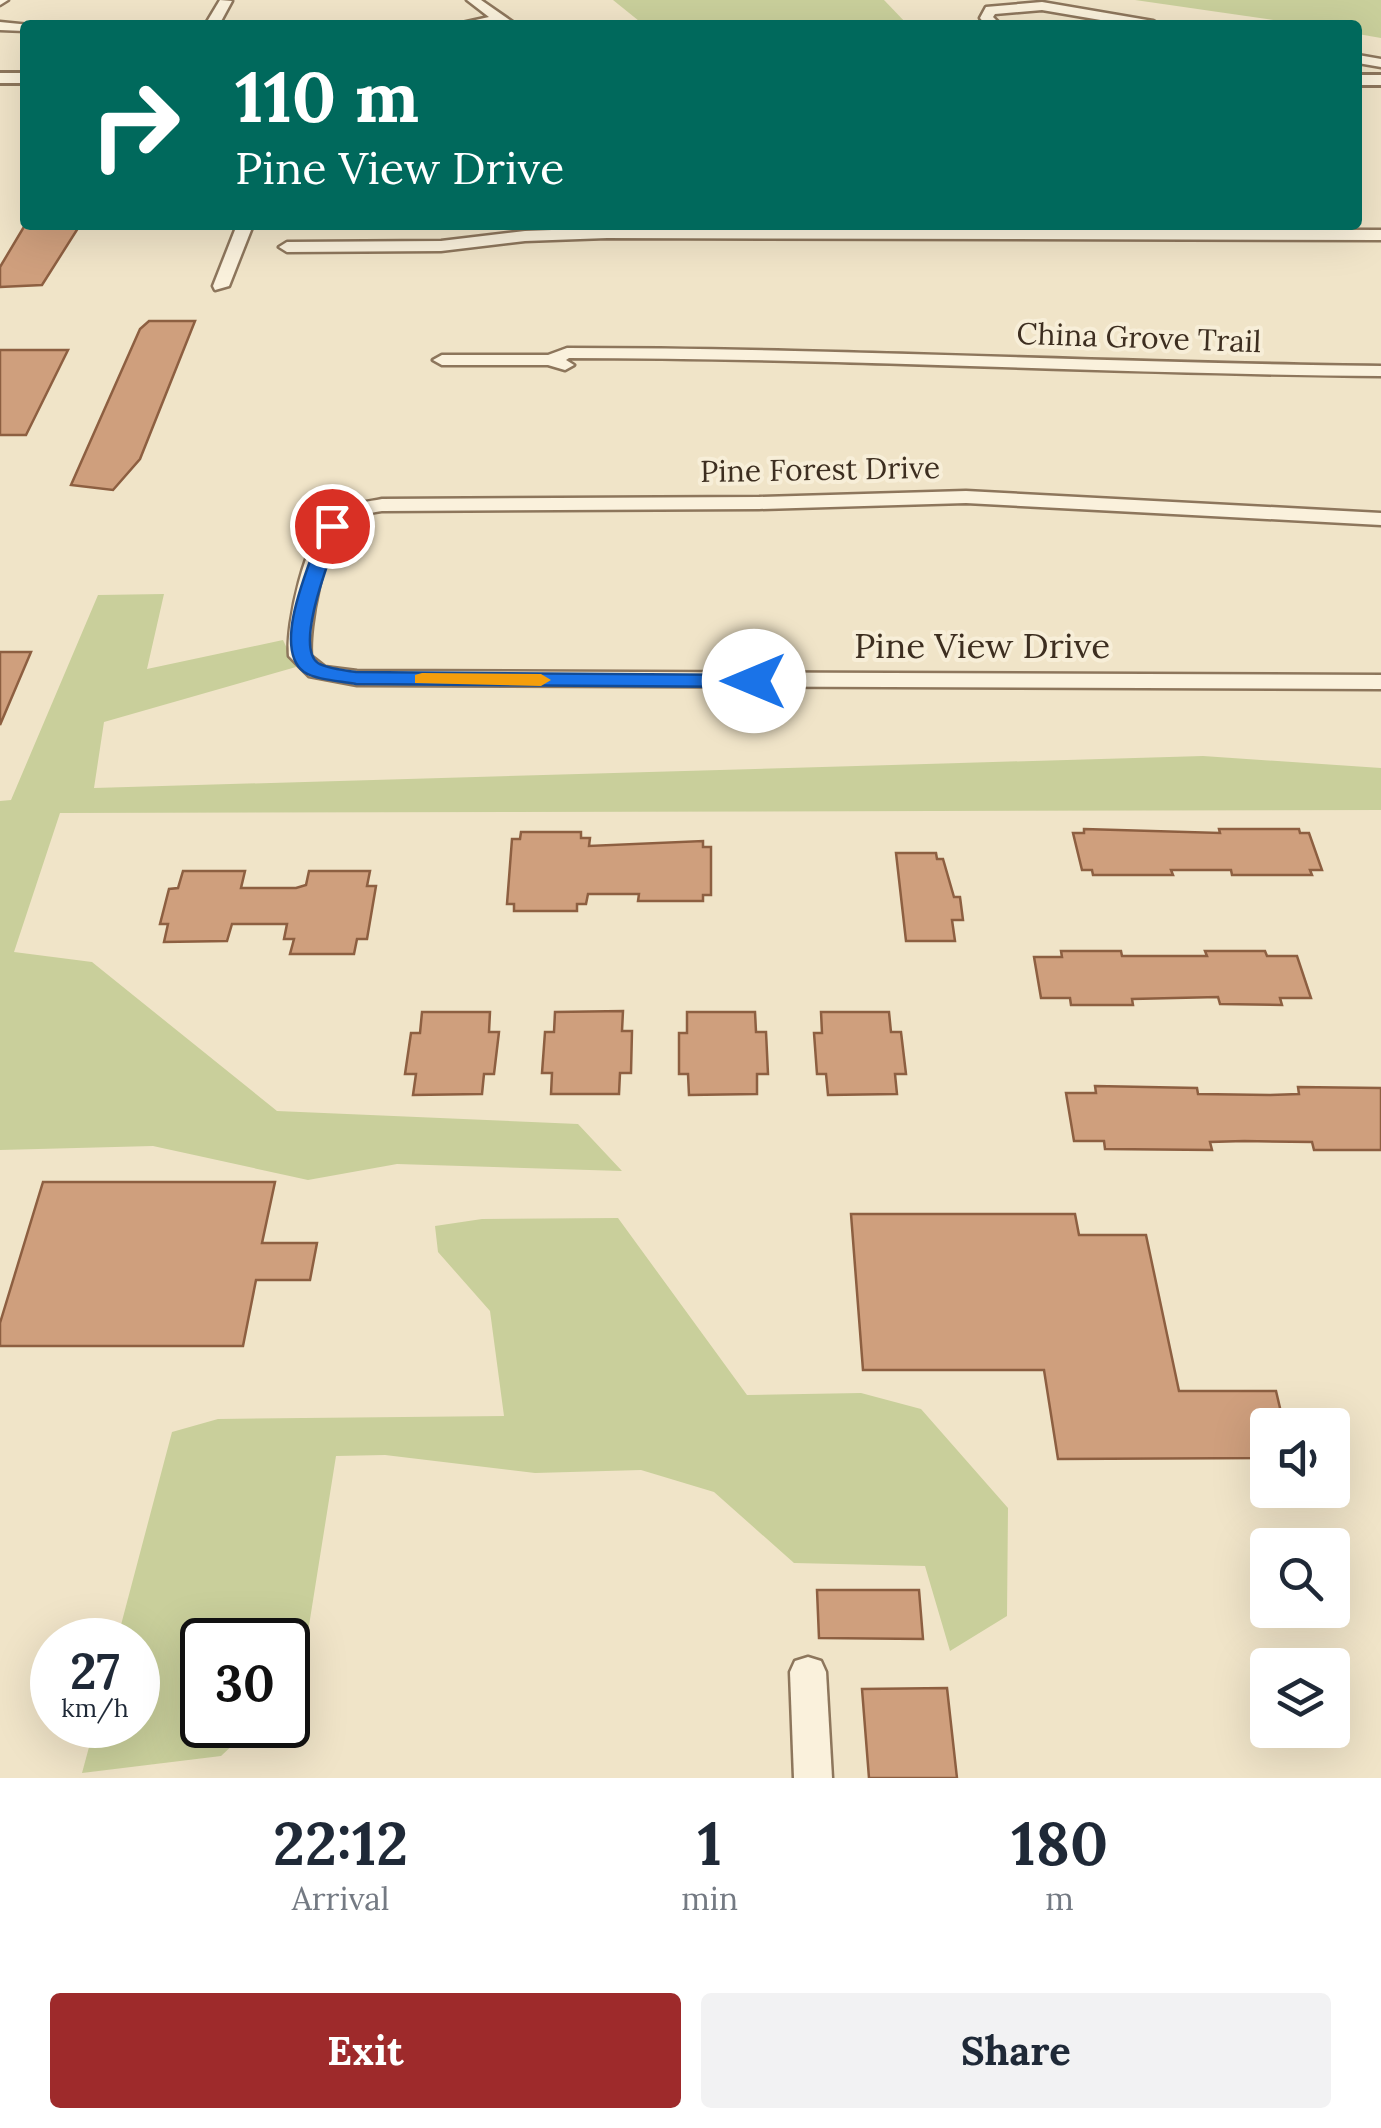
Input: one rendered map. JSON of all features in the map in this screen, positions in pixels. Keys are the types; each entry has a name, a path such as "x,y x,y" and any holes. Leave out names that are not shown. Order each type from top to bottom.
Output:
{"street":[{"path":"474,0 503,20"},
{"path":"988,20 991,10 1025,6 1120,20"},
{"path":"220,286 243,230"},
{"path":"287,247 441,246 525,236 607,233 1381,235"},
{"name":"China Grove Trail","path":"442,360 550,360 566,366 783,364 895,358 1381,372"},
{"name":"Pine Forest Drive","path":"311,588 332,526 356,510 396,504 759,503 966,497 1381,519"},
{"name":"Pine View Drive","path":"311,588 298,635 300,656 312,669 356,678 1381,682"},
{"path":"808,1672 813,1778"}],"green space":[{"path":"613,0 884,0 903,20 638,20"},
{"path":"1135,0 1381,0 1381,38 1362,35 1362,20 1274,20"},
{"path":"164,594 147,669 283,640 296,667 104,722 94,788 1203,756 1381,768 1381,810 60,813 14,952 92,962 277,1111 578,1124 622,1171 397,1164 308,1180 153,1146 0,1150 0,801 11,800 98,595"},
{"path":"618,1218 747,1395 861,1393 921,1409 1008,1508 1007,1616 950,1651 925,1566 794,1563 714,1492 641,1470 535,1473 385,1455 336,1456 310,1619 180,1618 180,1748 230,1748 221,1756 82,1773 89,1748 160,1748 160,1618 123,1618 172,1432 218,1419 504,1416 490,1311 438,1252 435,1226 482,1219"}],"building":[{"path":"22,230 77,230 42,285 0,287 0,267"},
{"path":"149,321 195,321 140,459 113,490 71,485 140,329"},
{"path":"0,350 68,350 26,435 0,435"},
{"path":"0,652 31,652 0,725"},
{"path":"1084,829 1220,833 1219,829 1299,829 1300,833 1309,833 1322,870 1310,870 1312,875 1171,870 1173,875 1093,875 1092,870 1082,870 1073,833 1084,833"},
{"path":"521,832 581,832 581,838 590,838 589,846 703,841 703,847 711,847 711,895 703,895 703,901 638,901 639,894 588,894 586,904 577,904 577,911 514,911 514,904 507,904 512,839 520,839"},
{"path":"896,853 936,853 937,859 943,859 954,897 960,897 963,920 952,920 955,941 906,941"},
{"path":"183,871 245,871 241,888 296,888 306,885 309,871 370,871 367,886 376,886 367,939 357,939 354,954 290,954 294,939 284,939 287,924 232,924 227,941 164,942 168,924 160,924 169,889 178,888"},
{"path":"1061,951 1207,956 1205,951 1265,951 1267,956 1297,956 1311,998 1280,998 1282,1005 1220,1004 1218,997 1132,999 1133,1005 1071,1005 1070,998 1041,998 1034,957 1062,957"},
{"path":"623,1011 622,1031 632,1031 631,1073 620,1073 619,1094 551,1094 552,1073 542,1073 545,1032 554,1032 555,1012"},
{"path":"422,1012 490,1012 489,1032 499,1032 494,1074 484,1074 482,1094 413,1095 416,1074 405,1074 411,1033 420,1033"},
{"path":"687,1012 755,1012 756,1032 766,1032 768,1074 757,1074 757,1094 689,1095 688,1074 679,1074 679,1033 687,1033"},
{"path":"821,1012 889,1012 891,1032 901,1032 906,1074 895,1074 897,1094 828,1095 826,1074 817,1074 814,1033 822,1033"},
{"path":"1095,1086 1197,1088 1198,1094 1270,1095 1299,1094 1298,1087 1381,1088 1381,1150 1314,1150 1312,1142 1244,1141 1210,1142 1212,1150 1105,1149 1104,1141 1074,1141 1066,1093 1096,1093"},
{"path":"43,1182 275,1182 262,1243 317,1243 310,1280 256,1280 243,1346 0,1346 0,1323"},
{"path":"851,1214 1075,1214 1079,1235 1146,1235 1179,1391 1276,1391 1280,1408 1250,1408 1250,1458 1058,1459 1044,1370 863,1370"},
{"path":"817,1590 919,1590 923,1639 819,1638"},
{"path":"947,1688 957,1778 869,1778 862,1689"}],"slow traffic":[{"path":"422,679 541,680"}],"route":[{"path":"332,526 298,635 300,656 312,669 356,678 754,681"}]}
